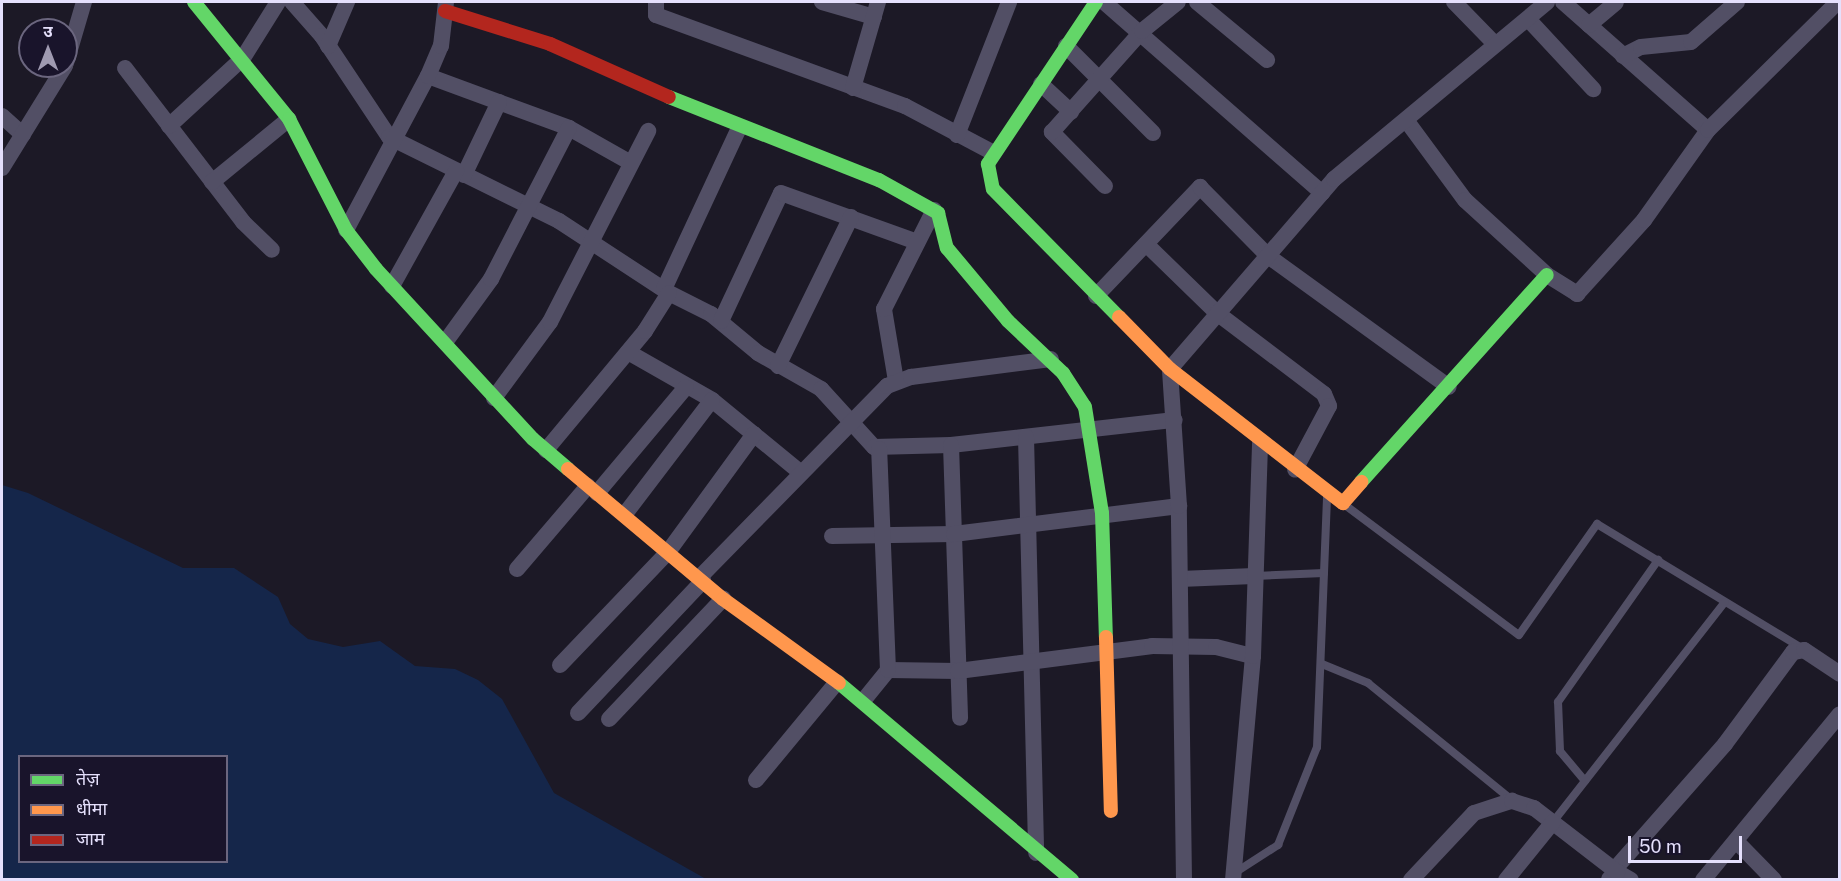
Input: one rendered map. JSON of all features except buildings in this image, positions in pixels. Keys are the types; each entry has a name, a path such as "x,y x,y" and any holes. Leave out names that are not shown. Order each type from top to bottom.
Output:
{"street":[{"path":"78,22 84,2"},
{"path":"169,126 243,58 278,2"},
{"path":"292,2 328,46 396,142 528,206 591,241 666,291 722,321 778,366 821,389 848,422 879,449 951,445 1174,420"},
{"path":"328,46 347,2"},
{"path":"656,2 656,15 905,106 992,152"},
{"path":"822,2 876,9 853,88"},
{"path":"957,135 1009,2"},
{"path":"1096,2 992,152 993,189 1170,369 1295,470 1343,503 1547,275"},
{"path":"1104,2 1143,30 1322,193"},
{"path":"1105,186 1052,132 1143,30 1178,2"},
{"path":"1197,2 1267,60"},
{"path":"1454,2 1495,44"},
{"path":"1184,879 1179,506 1170,369 1322,193 1547,2"},
{"path":"1563,2 1708,130"},
{"path":"1589,25 1616,2"},
{"path":"1623,56 1641,47 1691,42 1737,2"},
{"path":"1406,120 1465,200 1571,294 1583,291 1708,130 1838,2"},
{"path":"202,5 290,119 346,230 392,286 446,341 494,398 546,450 625,514 723,599 863,701 1036,853 1072,879"},
{"path":"346,230 396,142 428,76 441,46 446,6 550,44 739,128 879,180 934,210 947,248 1008,321 1051,359 1085,407 1091,428 1102,513 1111,811"},
{"path":"1528,19 1593,89"},
{"path":"1066,46 1153,133"},
{"path":"125,68 212,182 272,250"},
{"path":"428,76 569,128 631,163"},
{"path":"2,168 57,78"},
{"path":"1041,84 1071,112"},
{"path":"392,286 460,173 499,102"},
{"path":"2,116 23,135"},
{"path":"212,182 290,119"},
{"path":"446,341 469,315 569,128"},
{"path":"546,450 627,352 666,291 739,128"},
{"path":"494,398 537,344 648,131"},
{"path":"1096,296 1200,188 1268,256 1449,387"},
{"path":"722,321 781,192 917,242"},
{"path":"896,381 884,309 934,210"},
{"path":"778,366 851,217"},
{"path":"1146,244 1217,313 1324,394 1329,406 1295,470"},
{"path":"627,352 712,400 800,472"},
{"path":"578,713 800,472 848,422 896,381 1051,359"},
{"path":"516,569 686,387"},
{"path":"625,514 712,400"},
{"path":"560,665 668,552 754,434"},
{"path":"1026,437 1036,853"},
{"path":"1233,877 1252,656 1260,442"},
{"path":"951,445 960,718"},
{"path":"863,701 888,670 880,534 879,449"},
{"path":"832,537 880,534 954,534 1027,520 1179,506"},
{"path":"1180,579 1254,576"},
{"path":"609,719 723,599"},
{"path":"888,670 958,671 1108,656 1152,646 1180,650 1216,647 1252,656"},
{"path":"1411,879 1474,813 1512,801 1553,822 1618,875 1725,744 1790,655 1804,650 1839,674"},
{"path":"756,780 837,682"},
{"path":"1703,879 1839,714"},
{"path":"1506,879 1553,822"},
{"path":"1736,841 1774,879"}],"lane":[{"path":"1233,877 1278,844 1317,747 1327,492"},
{"path":"1343,503 1519,634 1597,524 1804,650"},
{"path":"1585,781 1560,751 1558,702 1658,561"},
{"path":"1254,576 1324,573"},
{"path":"1553,822 1725,602"},
{"path":"1322,664 1368,682 1512,801"}],"water":[{"path":"2,485 28,493 183,568 234,568 278,597 290,624 308,639 343,647 380,641 415,666 455,669 478,680 502,699 554,793 706,879 2,879"}],"traffic: fast":[{"path":"194,2 289,119 346,230 376,269 533,439 568,469"},
{"path":"1096,2 988,164 993,189 1119,317"},
{"path":"669,97 879,180 938,213 947,248 1008,321 1063,373 1085,407 1102,513 1106,637"},
{"path":"1361,482 1547,275"},
{"path":"839,683 1072,880"}],"traffic: slow":[{"path":"1119,317 1170,369 1343,503 1361,482"},
{"path":"568,469 723,599 839,683"},
{"path":"1106,637 1111,811"}],"traffic: jam":[{"path":"445,11 550,44 669,97"}]}
